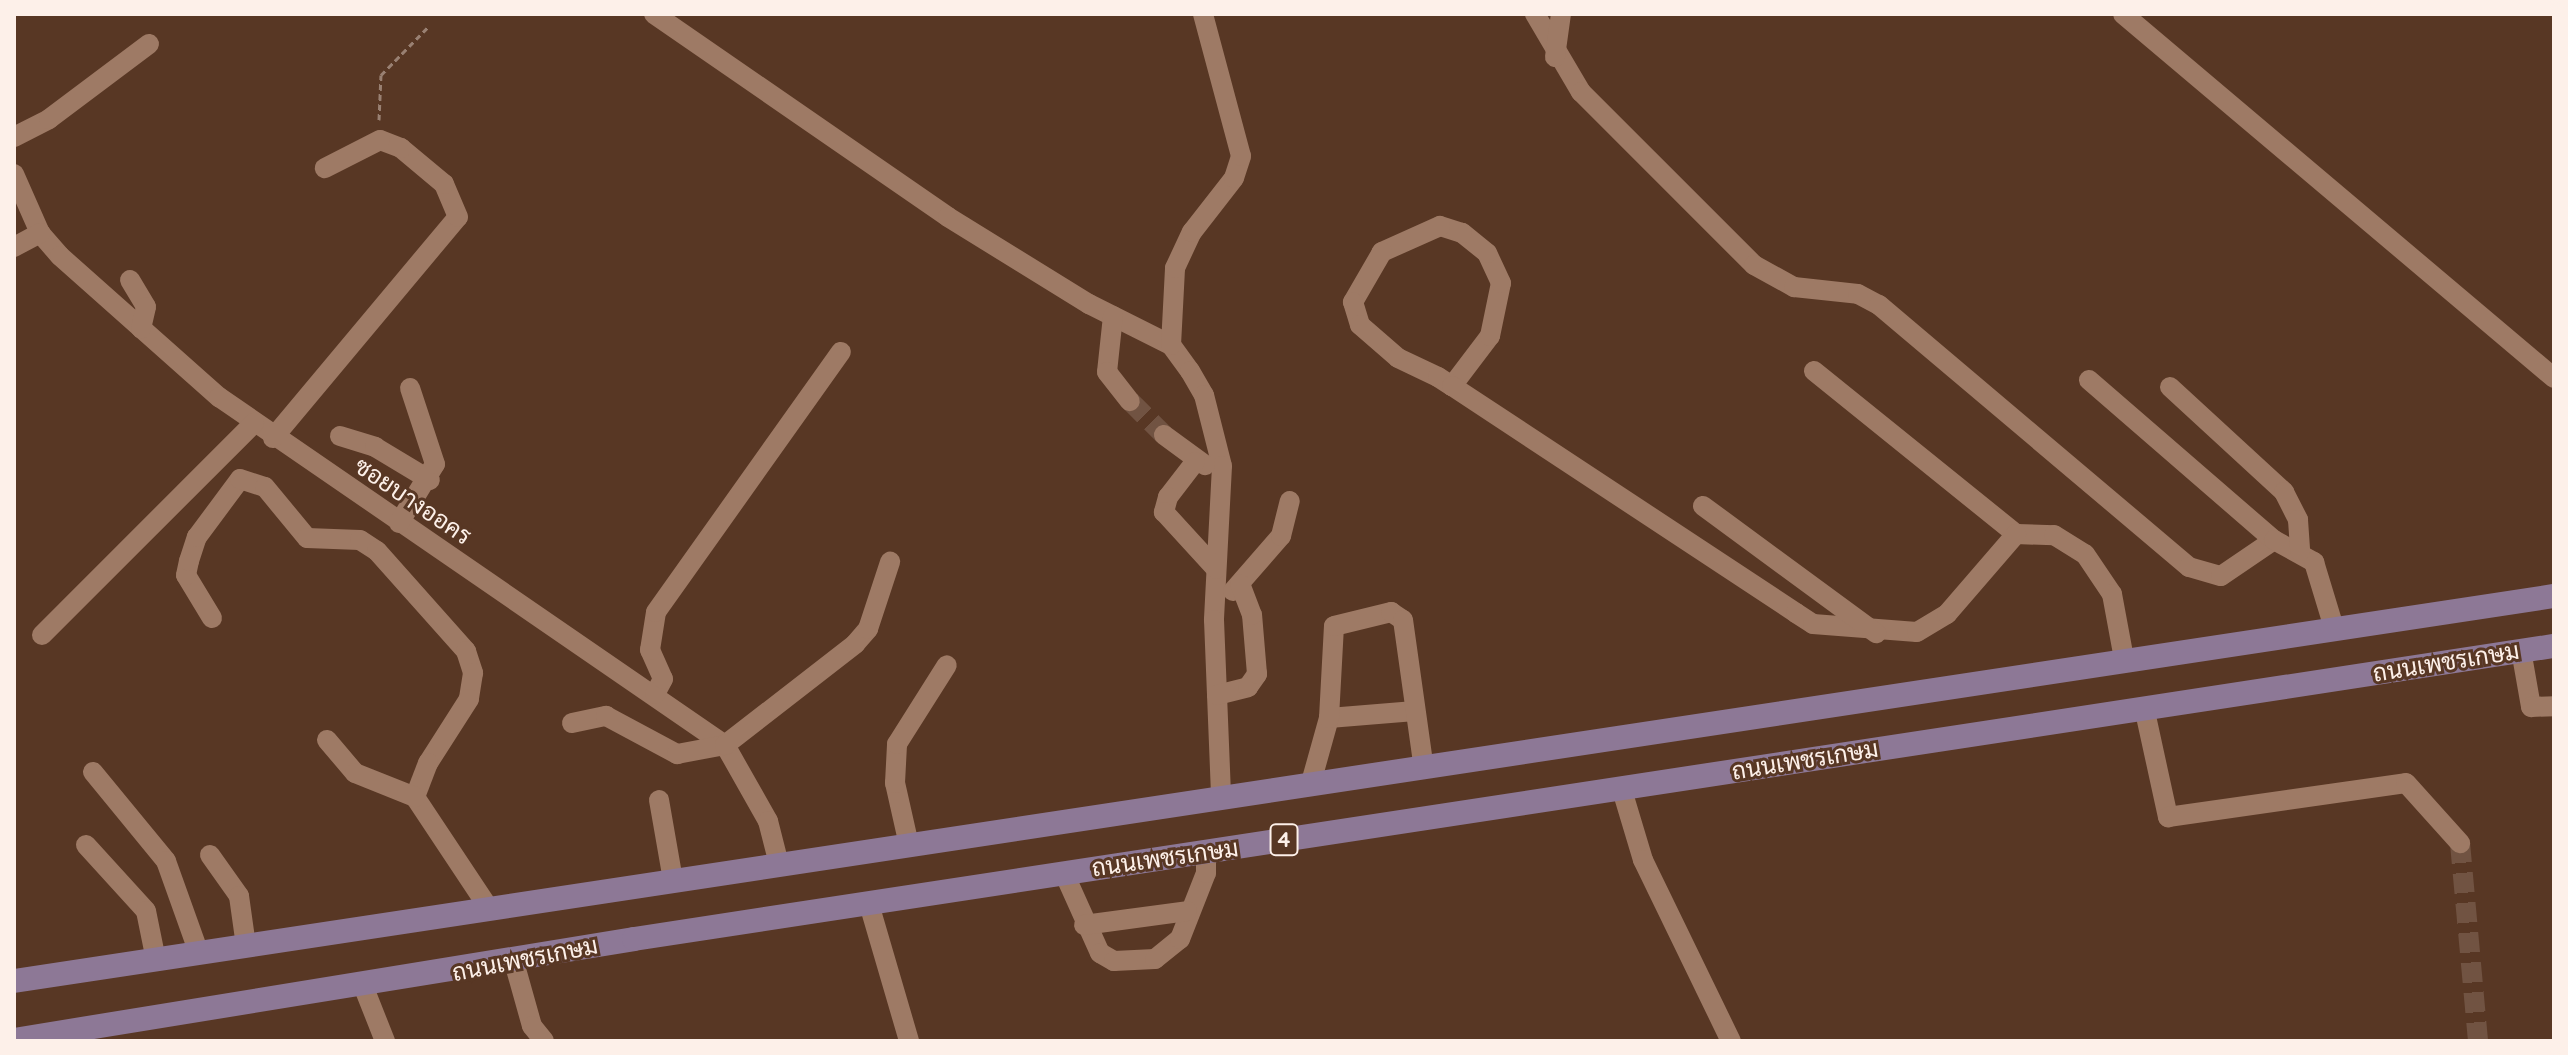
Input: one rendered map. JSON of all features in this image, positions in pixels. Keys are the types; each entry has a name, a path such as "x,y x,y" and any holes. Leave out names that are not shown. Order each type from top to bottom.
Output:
{"main road":[{"name":"ถนนเพชรเกษม","path":"14,981 2554,596"},
{"name":"ถนนเพชรเกษม","path":"14,1040 364,988 1064,873 2554,646"}],"street":[{"path":"654,14 923,201 1113,316 1171,345 1204,395 1222,466 1214,612 1221,797"},
{"path":"1171,345 1175,268 1192,232 1234,178 1241,156 1203,14"},
{"path":"1535,14 1555,57 1604,117 1754,265 1794,287 1858,294 1879,305 2189,567 2221,576 2274,540"},
{"path":"1555,57 1561,14"},
{"path":"2123,14 2554,378"},
{"path":"14,137 49,119 149,44"},
{"path":"273,438 458,217 444,184 401,148 380,140 325,168"},
{"name":"ซอยบางออคร","path":"14,174 40,233 141,328 254,423 655,694 725,745 768,821 779,864"},
{"path":"1452,386 1490,336 1501,283 1487,253 1440,226 1382,252 1353,302 1360,325 1378,344 1452,386 1813,624 1876,633 1917,632 1947,614 2016,534"},
{"path":"14,247 40,233"},
{"path":"130,280 146,307 141,328"},
{"path":"1113,316 1107,372 1130,401"},
{"path":"655,694 663,679 650,650 656,612 841,352"},
{"path":"1814,371 2016,534 2054,535 2085,554 2112,594 2124,659"},
{"path":"2089,380 2274,540 2300,551 2320,574 2334,628"},
{"path":"2170,387 2284,492 2298,520 2300,551"},
{"path":"399,523 430,480 431,439 410,388"},
{"path":"42,635 254,423"},
{"path":"1164,435 1195,462 1222,466"},
{"path":"340,436 375,447 430,480"},
{"path":"1195,462 1168,497 1164,512 1216,569"},
{"path":"212,618 186,575 197,537 240,479 265,487 307,538 360,540 377,551 466,651 473,673 469,699 428,763 415,797"},
{"path":"1214,612 1281,536 1290,501"},
{"path":"1703,506 1876,633"},
{"path":"572,723 606,716 677,754 725,745 855,644 868,629 890,562"},
{"path":"1217,695 1248,687 1257,674 1252,615 1240,584"},
{"path":"1310,786 1329,718 1334,626 1391,612 1403,620 1424,769"},
{"path":"2521,650 2531,707 2554,706"},
{"path":"909,845 895,783 897,744 947,665"},
{"path":"2144,707 2168,817 2406,783 2460,843"},
{"path":"1329,718 1415,711"},
{"path":"327,740 355,773 415,797 488,907"},
{"path":"93,772 166,861 199,953"},
{"path":"1622,790 1643,860 1731,1041"},
{"path":"659,800 673,880"},
{"path":"86,845 146,911 156,960"},
{"path":"1064,873 1084,925 1106,958 1155,959 1175,948 1187,911 1206,873 1206,851"},
{"path":"210,855 239,896 246,946"},
{"path":"869,904 909,1041"},
{"path":"1084,925 1187,911"},
{"path":"514,962 532,1026 544,1041"},
{"path":"364,988 385,1041"}],"path":[{"path":"380,140 381,75 428,27"}],"tunnel":[{"path":"1130,401 1164,435"},
{"path":"2460,843 2478,1041"}]}
